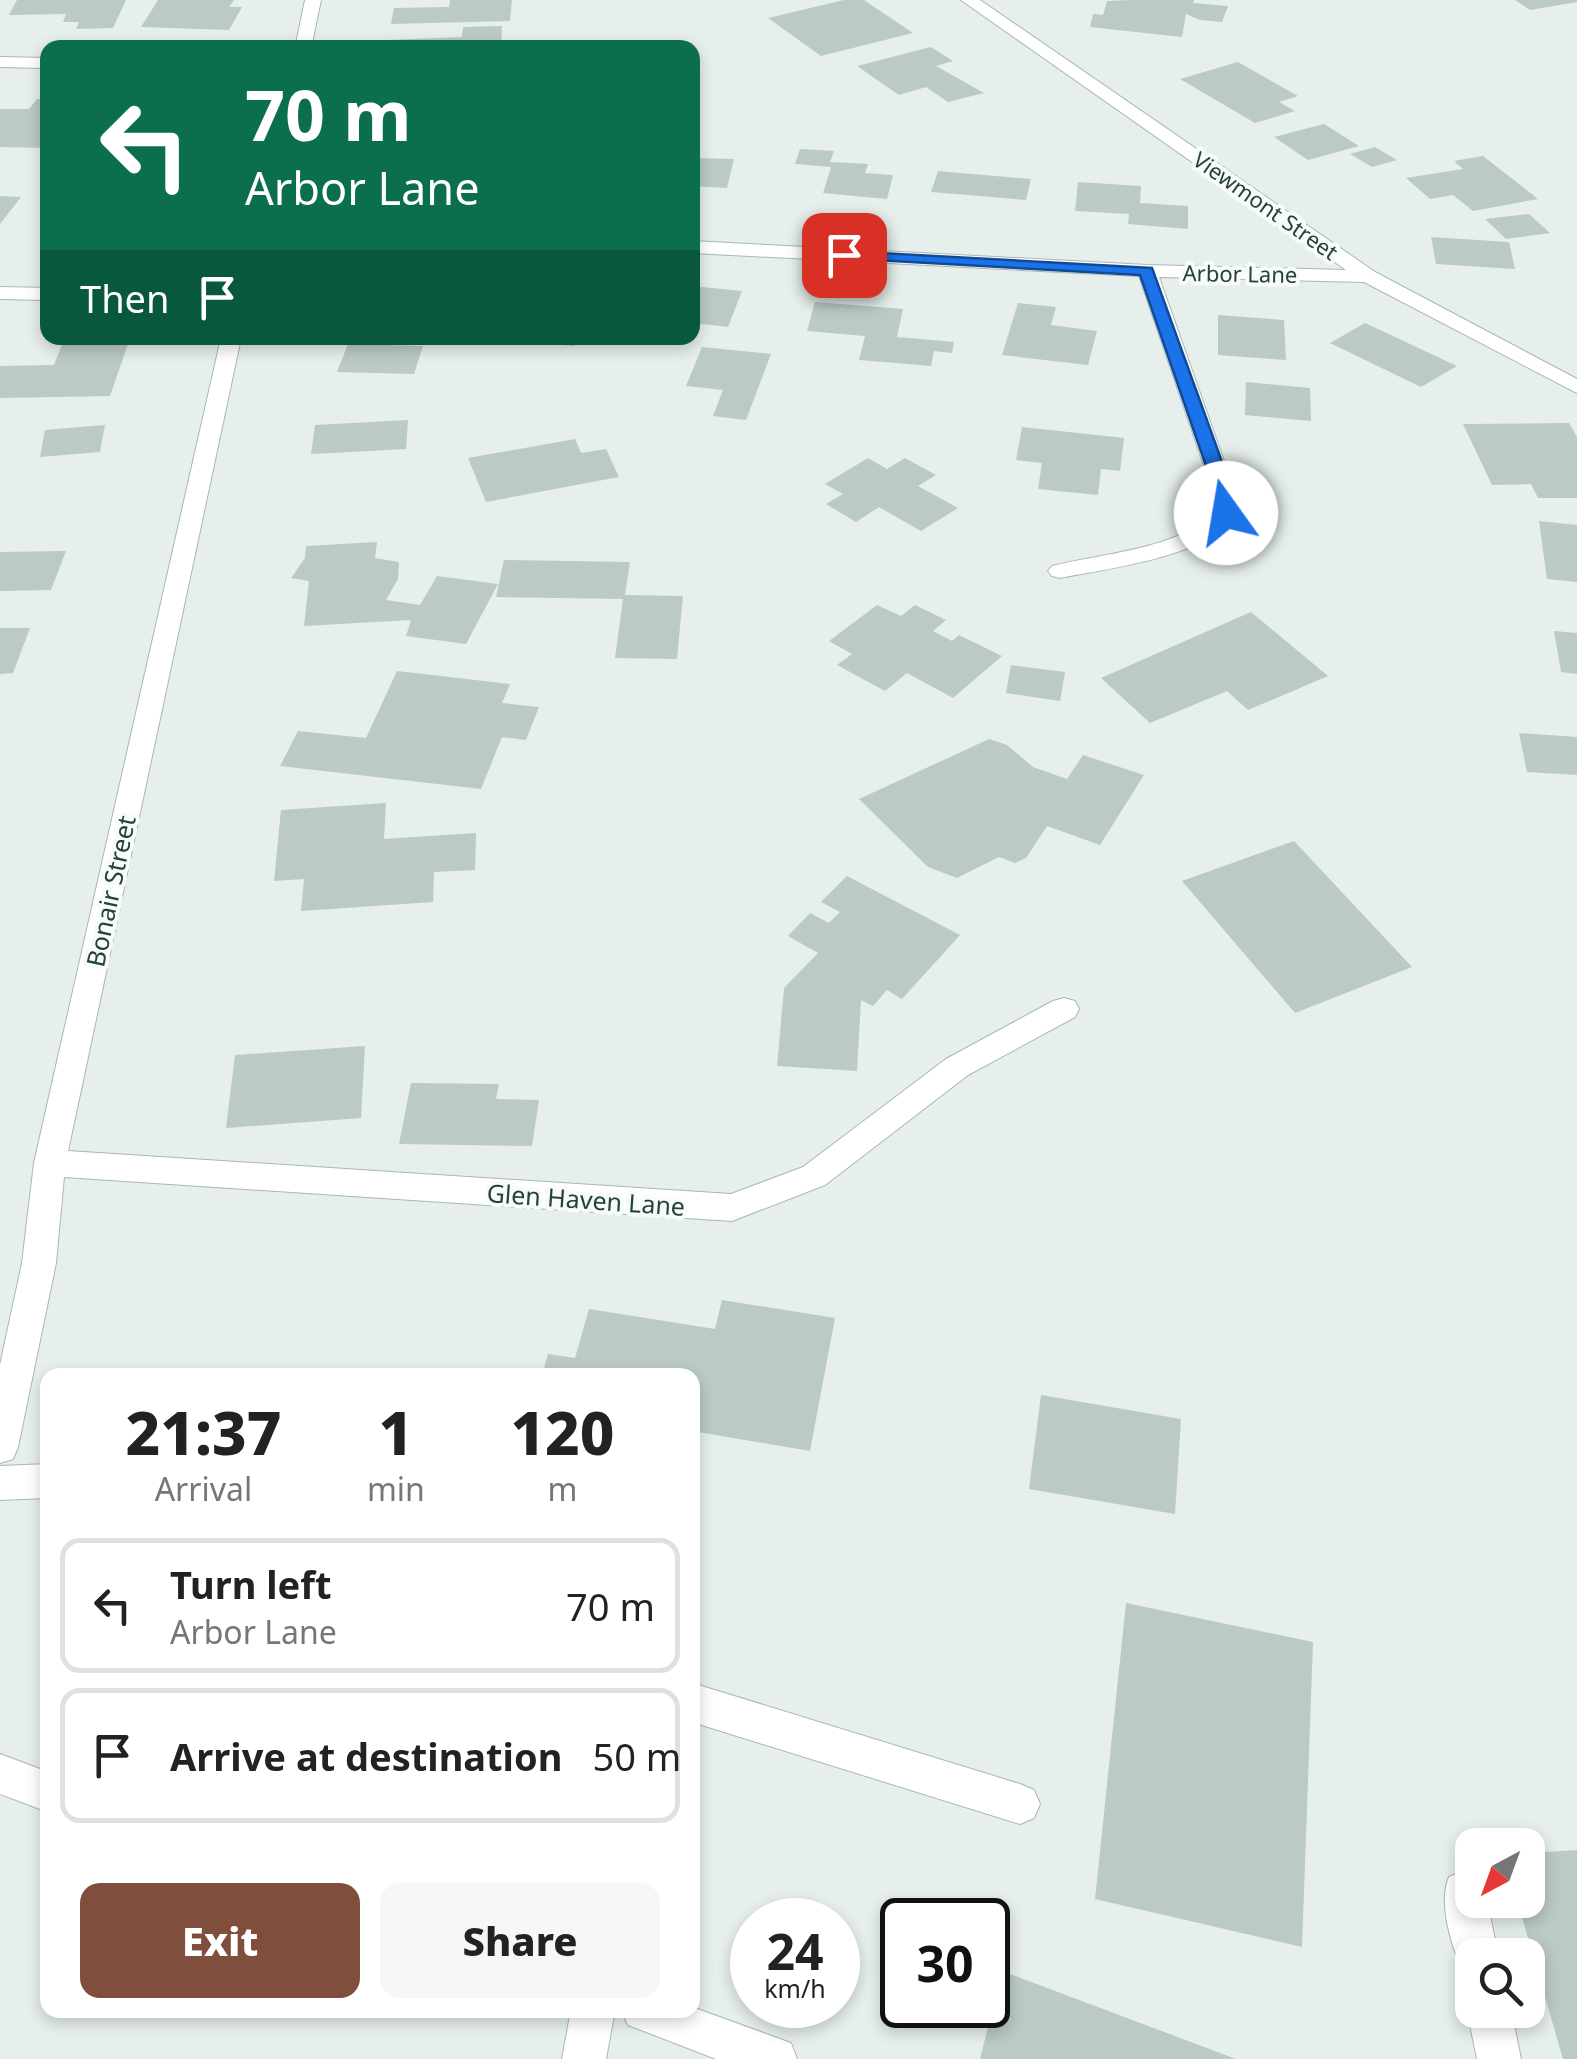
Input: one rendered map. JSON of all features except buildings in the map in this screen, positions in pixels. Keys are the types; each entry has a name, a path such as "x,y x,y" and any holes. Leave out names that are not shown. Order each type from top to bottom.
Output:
{"street":[{"path":"305,40 313,0"},
{"name":"Viewmont Street","path":"969,0 1368,276 1577,387"},
{"path":"0,62 40,63"},
{"name":"Arbor Lane","path":"700,247 1146,271 1368,276"},
{"path":"1060,571 1192,538 1214,527 1226,513 1225,495 1146,271"},
{"path":"0,293 40,294"},
{"name":"Bonair Street","path":"0,1447 39,1264 50,1164 229,345"},
{"name":"Glen Haven Lane","path":"50,1164 732,1208 814,1176 957,1067 1064,1009"},
{"path":"0,1483 40,1480"},
{"path":"700,1704 1020,1804"},
{"path":"0,1774 40,1789"},
{"path":"584,2059 592,2018"},
{"path":"665,2018 775,2059"},
{"path":"1493,2028 1499,2059"}],"route":[{"path":"844,255 1146,271 1225,495 1226,513"}]}
